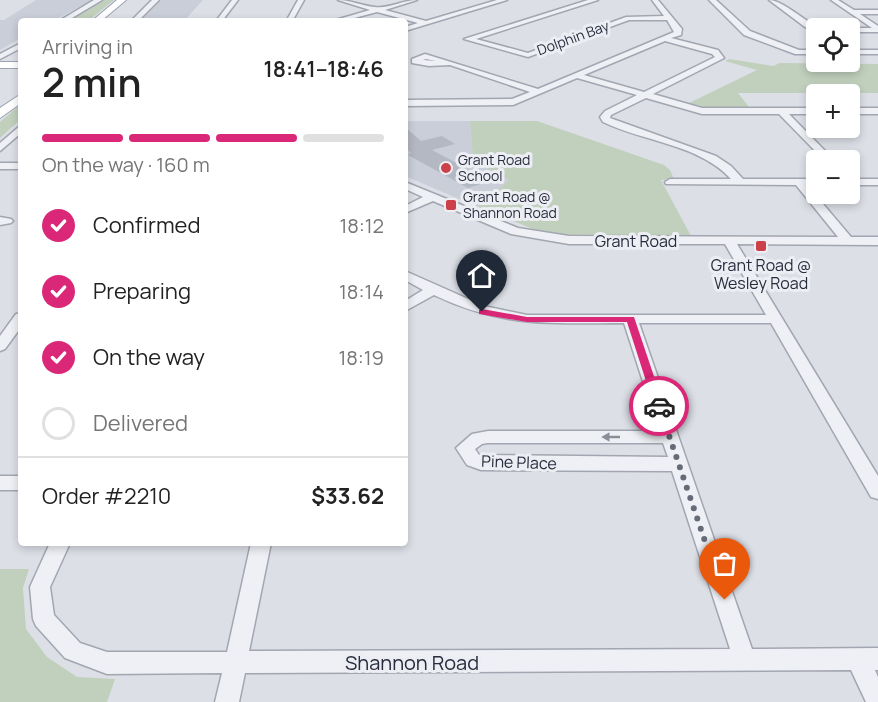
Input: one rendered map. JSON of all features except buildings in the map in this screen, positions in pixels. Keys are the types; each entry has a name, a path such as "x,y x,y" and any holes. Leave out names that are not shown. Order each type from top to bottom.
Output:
{"main road":[{"path":"100,18 122,0"},
{"path":"116,18 131,5"},
{"path":"0,67 18,67"},
{"path":"0,114 18,99"}],"street":[{"path":"67,18 99,0"},
{"path":"137,18 156,0"},
{"path":"221,18 235,0"},
{"path":"291,18 301,0"},
{"path":"341,0 407,18"},
{"path":"346,18 414,0"},
{"path":"408,28 504,0"},
{"name":"Dolphin Bay","path":"595,0 468,39 528,55 628,18 668,18"},
{"path":"408,103 513,102 540,92 678,33 678,29 655,0"},
{"path":"712,0 747,33 798,52 806,52"},
{"path":"772,0 806,25"},
{"path":"834,0 878,30"},
{"path":"852,12 878,12"},
{"path":"408,18 426,23"},
{"path":"860,30 878,30"},
{"path":"665,39 715,52 720,58 609,113 605,117 606,120 714,158 731,168 740,182"},
{"path":"0,57 18,47"},
{"path":"860,52 878,52"},
{"path":"451,63 540,92"},
{"path":"578,76 702,111 806,111"},
{"path":"781,111 819,150"},
{"path":"860,111 878,111"},
{"path":"0,148 18,131"},
{"path":"0,166 18,165"},
{"path":"670,182 806,182"},
{"path":"798,182 848,241"},
{"path":"860,182 878,182"},
{"name":"Grant Road","path":"408,186 490,222 540,237 601,242 878,241"},
{"path":"408,208 431,197"},
{"path":"730,242 878,492"},
{"path":"408,277 482,312 505,317 777,319"},
{"path":"408,306 433,290"},
{"path":"630,319 746,660"},
{"path":"0,346 18,321"},
{"name":"Pine Place","path":"669,437 488,437 478,438 465,448 473,460 481,463 679,464"},
{"path":"0,483 18,483"},
{"name":"Shannon Road","path":"59,546 40,587 44,619 73,651 106,663 868,659"},
{"path":"228,702 260,546"},
{"path":"868,659 878,702"}],"shaded area":[{"path":"36,0 92,0 59,18 18,18 18,40 0,50 0,20 4,20"},
{"path":"161,0 203,0 187,18 142,18"},
{"name":"Grant Road School","path":"408,121 470,121 473,161 509,180 478,207 408,177"}],"green space":[{"path":"103,0 114,0 92,18 73,18"},
{"path":"729,59 773,66 780,63 806,63 806,72 860,72 860,64 878,64 878,93 860,93 860,84 806,84 806,93 738,93 749,107 704,107 689,103 757,70 725,61"},
{"path":"18,107 18,122 0,138 0,122"},
{"path":"470,121 537,121 664,165 670,170 674,179 661,180 691,236 571,236 533,229 478,207 509,180 473,161"},
{"path":"0,569 29,569 23,588 26,629 47,657 77,677 115,679 107,702 0,702"}],"way so far":[{"path":"659,406 725,600"}],"place":[{"name":"Grant Road School","path":"446,168"},
{"name":"Grant Road @ Shannon Road","path":"451,205"},
{"name":"Grant Road @ Wesley Road","path":"761,246"}],"route":[{"path":"482,312 527,320 630,319 659,406"}]}
